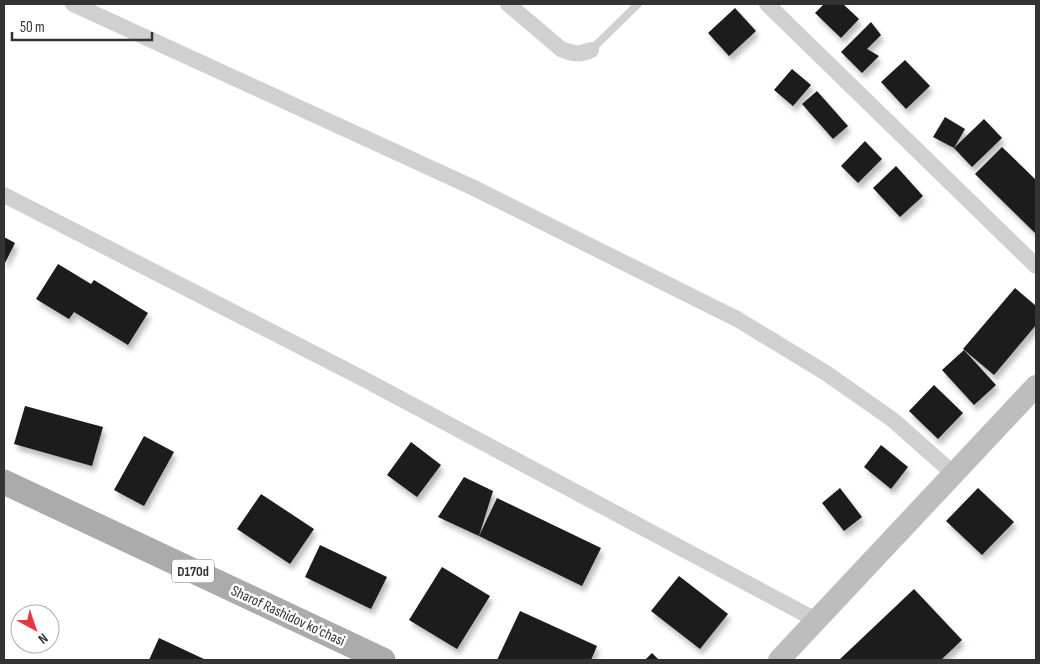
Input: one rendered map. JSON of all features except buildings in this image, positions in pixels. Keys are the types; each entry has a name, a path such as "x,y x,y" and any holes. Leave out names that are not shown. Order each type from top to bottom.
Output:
{"main road":[{"name":"Sharof Rashidov ko'chasi","path":"4,482 383,660"}],"street":[{"path":"73,4 474,188 737,319 826,373 893,420 954,474"},
{"path":"508,4 561,49 571,54 580,54 591,50"},
{"path":"769,4 1036,266"},
{"path":"4,195 358,376 816,620"},
{"path":"779,660 1036,386"}],"lane":[{"path":"591,50 638,4"}]}
